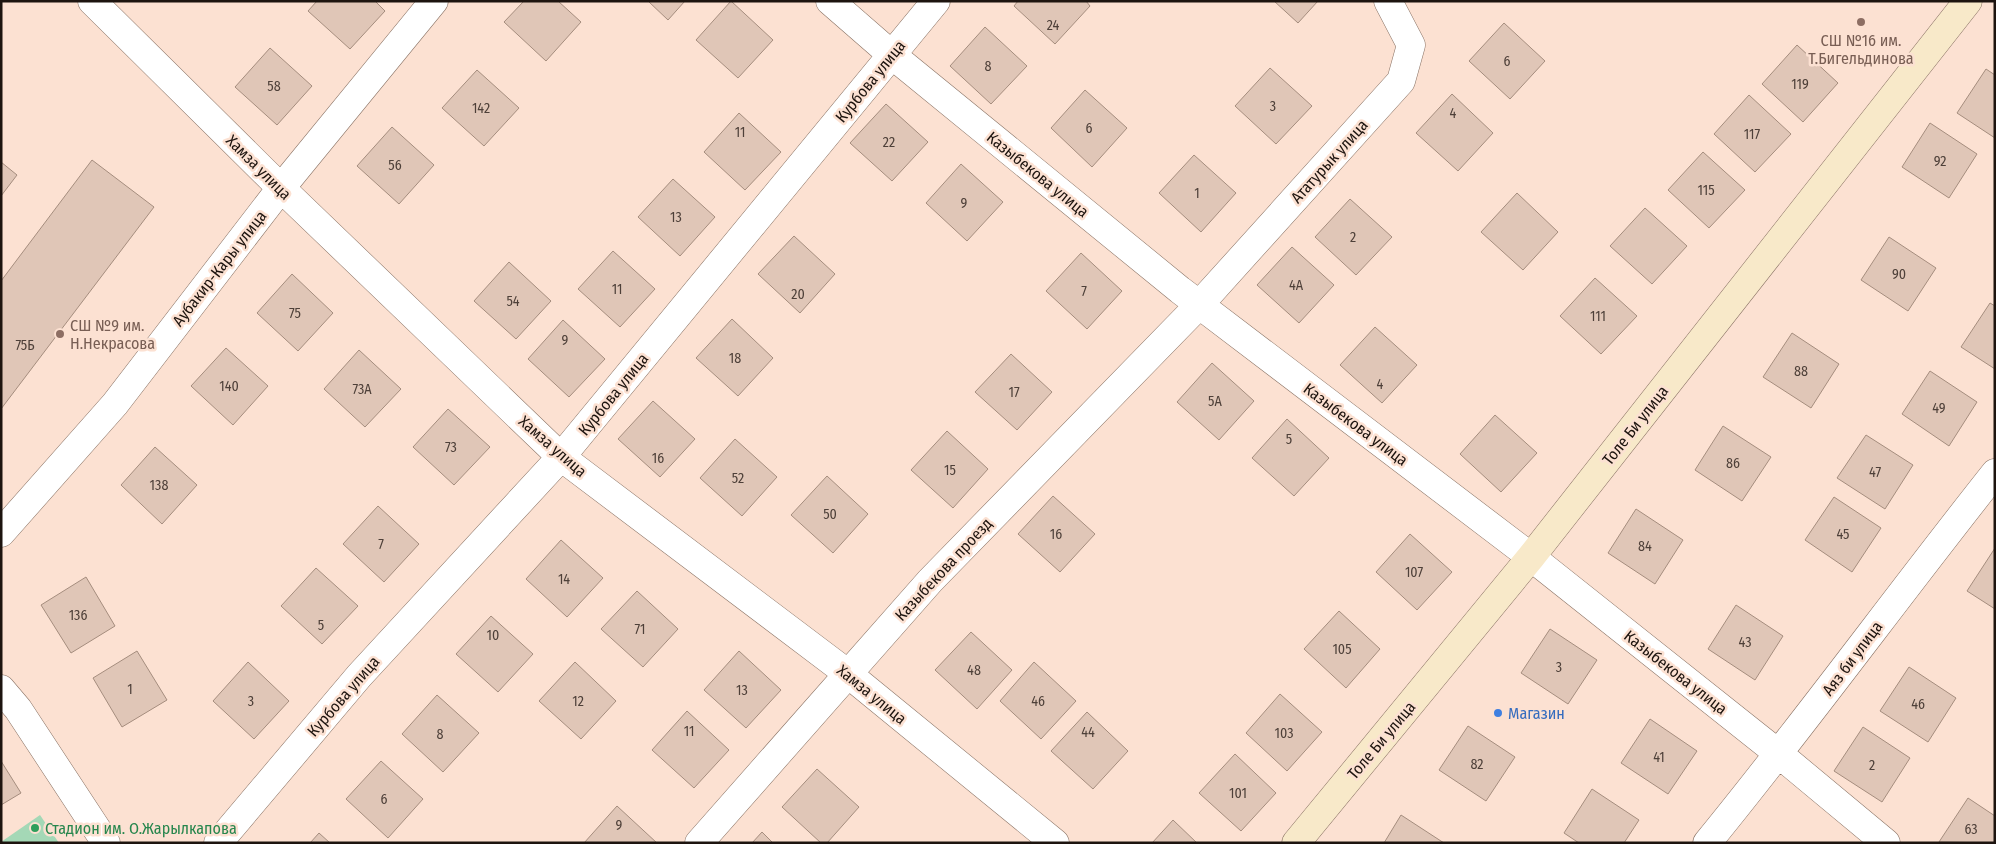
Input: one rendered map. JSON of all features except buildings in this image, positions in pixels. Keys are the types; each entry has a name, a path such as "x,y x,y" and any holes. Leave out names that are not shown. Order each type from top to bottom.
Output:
{"street":[{"name":"Хамза улица","path":"92,1 281,188 561,456 847,673 1054,843"},
{"name":"Аубакир-Кары улица","path":"1,533 115,404 281,188 434,1"},
{"name":"Казыбекова улица","path":"830,1 892,55 1199,306 1531,557 1779,754 1886,843"},
{"name":"Курбова улица","path":"218,843 360,676 561,456 936,1"},
{"name":"Ататурык улица","path":"1199,306 1401,80 1411,45 1388,1"},
{"name":"Толе Би улица","path":"1296,843 1531,557 1968,1"},
{"name":"Казыбекова проезд","path":"699,843 930,581 1199,306"},
{"name":"Аяз би улица","path":"1707,843 1779,754 1934,549 1995,472"},
{"path":"1,689 18,709 106,843"}],"green space":[{"name":"Стадион им. О.Жарылкапова","path":"40,815 59,843 1,843 1,842"}],"place":[{"name":"СШ №16 им. Т.Бигельдинова","path":"1861,22"},
{"name":"СШ №9 им. Н.Некрасова","path":"60,334"},
{"name":"Магазин","path":"1498,713"},
{"name":"Стадион им. О.Жарылкапова","path":"35,828"}]}
